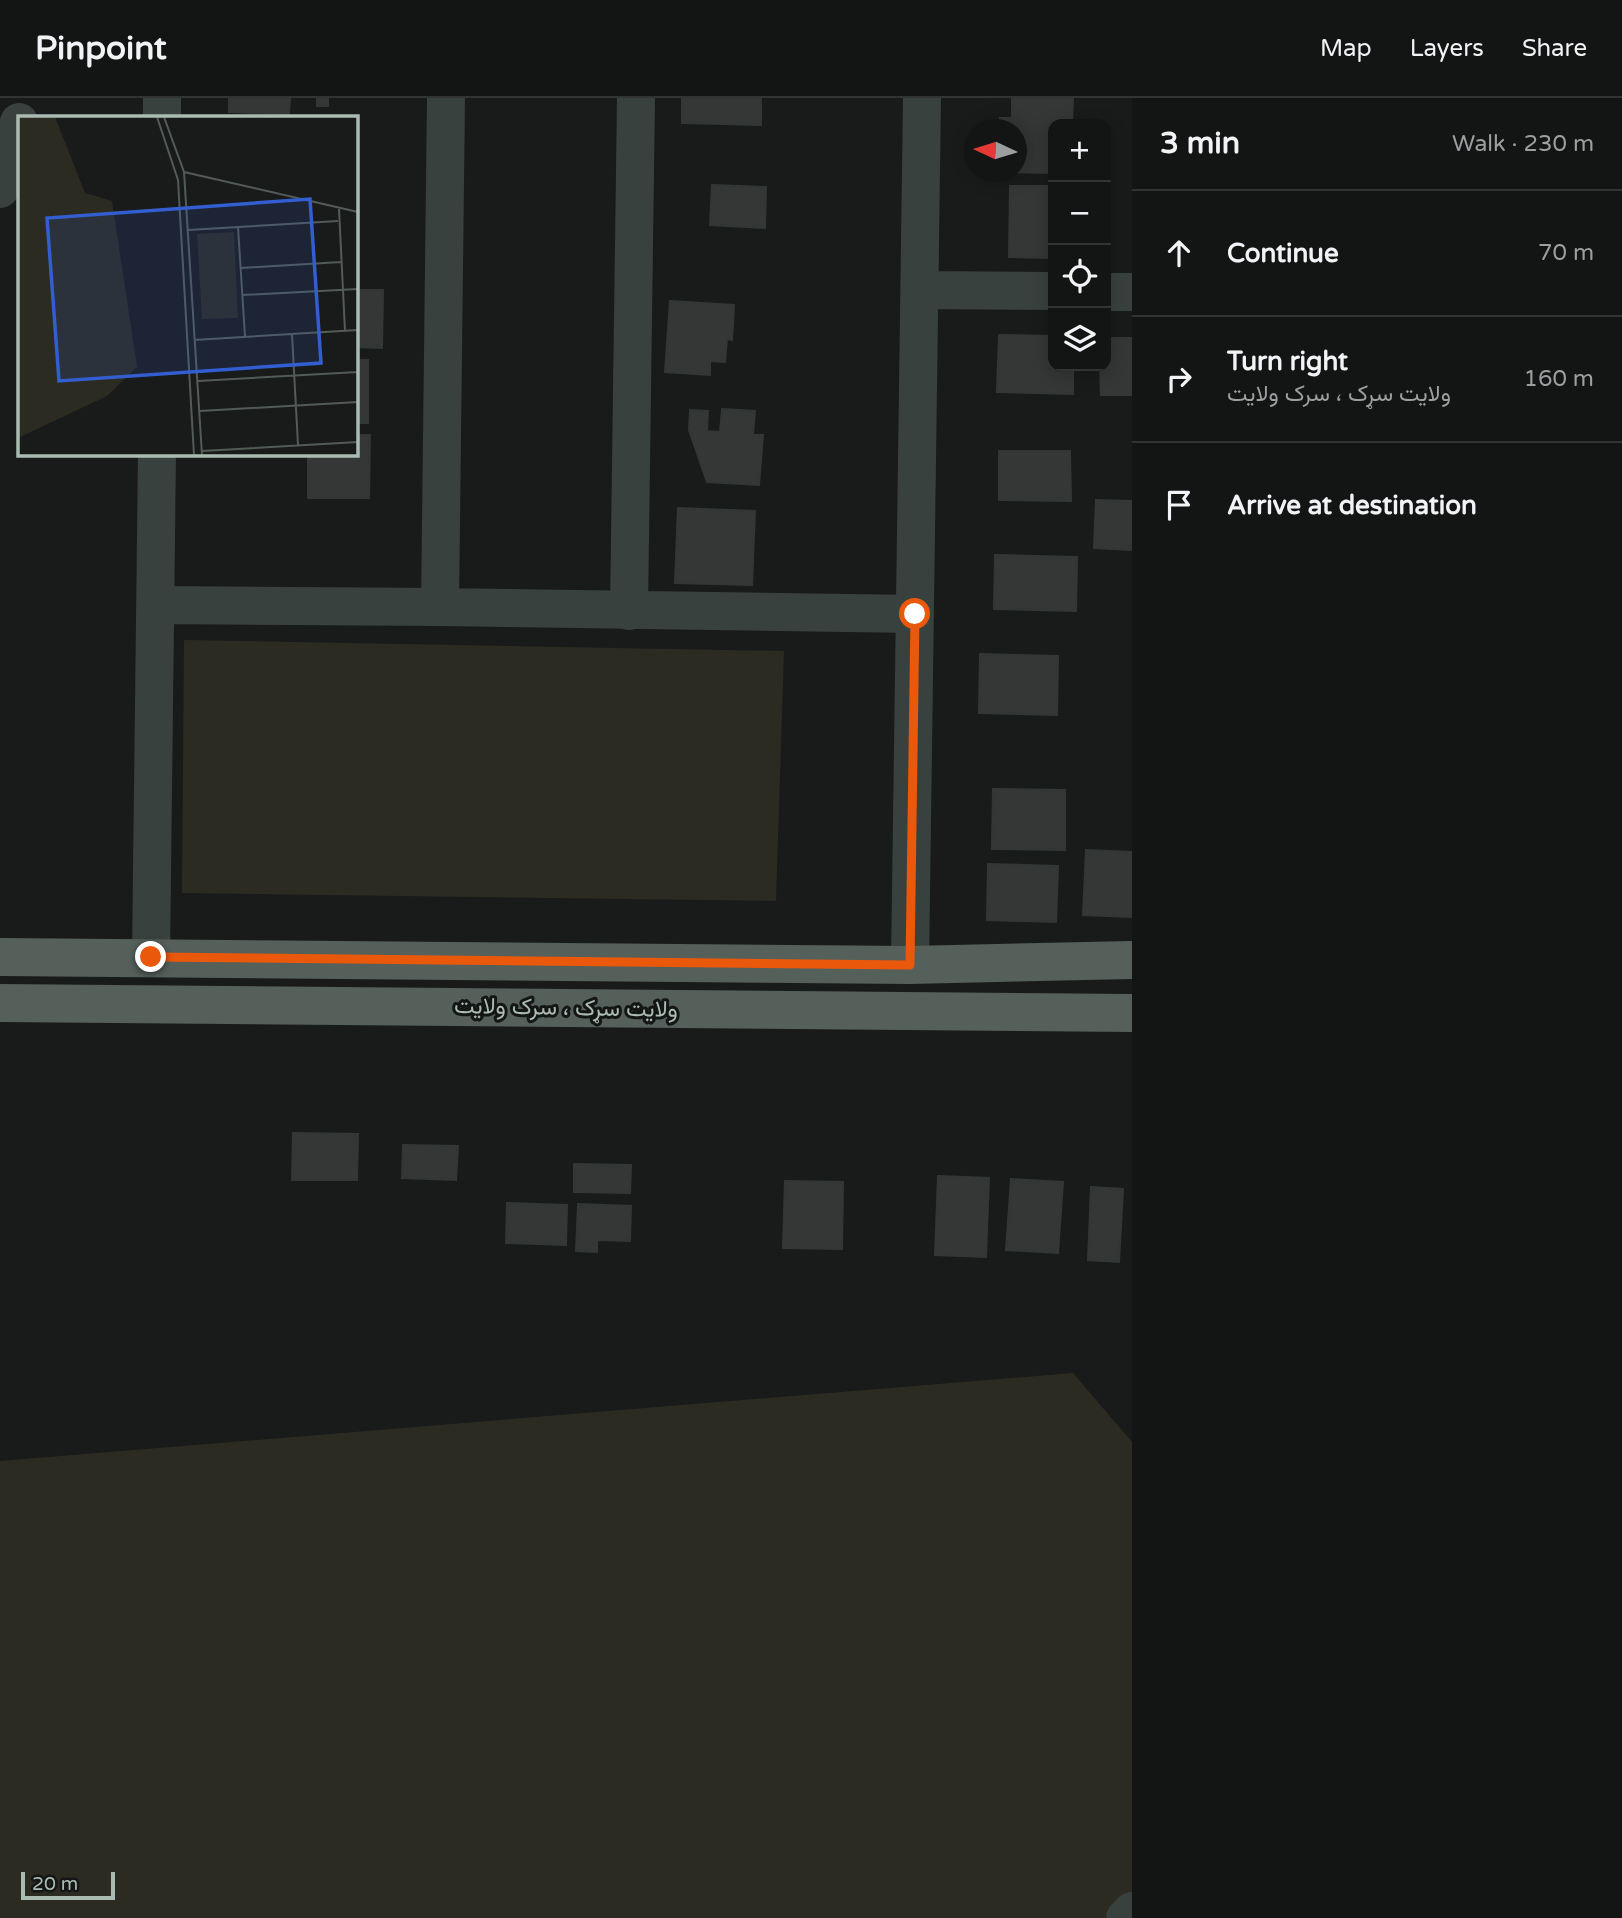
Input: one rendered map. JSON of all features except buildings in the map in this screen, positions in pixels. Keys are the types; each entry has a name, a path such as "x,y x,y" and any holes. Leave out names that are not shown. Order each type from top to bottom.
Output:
{"main road":[{"name":"ولایت سړک ، سرک ولایت","path":"0,957 910,965 1132,960"},
{"name":"ولایت سړک ، سرک ولایت","path":"0,1003 1132,1013"}],"street":[{"path":"21,116 26,98"},
{"path":"162,98 162,116"},
{"path":"440,607 446,98"},
{"path":"629,611 636,98"},
{"path":"910,965 922,98"},
{"path":"0,189 18,127"},
{"path":"920,290 1048,291"},
{"path":"1111,292 1132,292"},
{"path":"151,957 158,455"},
{"path":"156,605 915,614"},
{"path":"1125,1918 1132,1911"}],"shaded area":[{"path":"184,640 784,651 776,901 182,893"},
{"path":"1073,1373 1132,1442 1132,1918 0,1918 0,1461"}],"route":[{"path":"151,957 910,965 915,614"}]}
